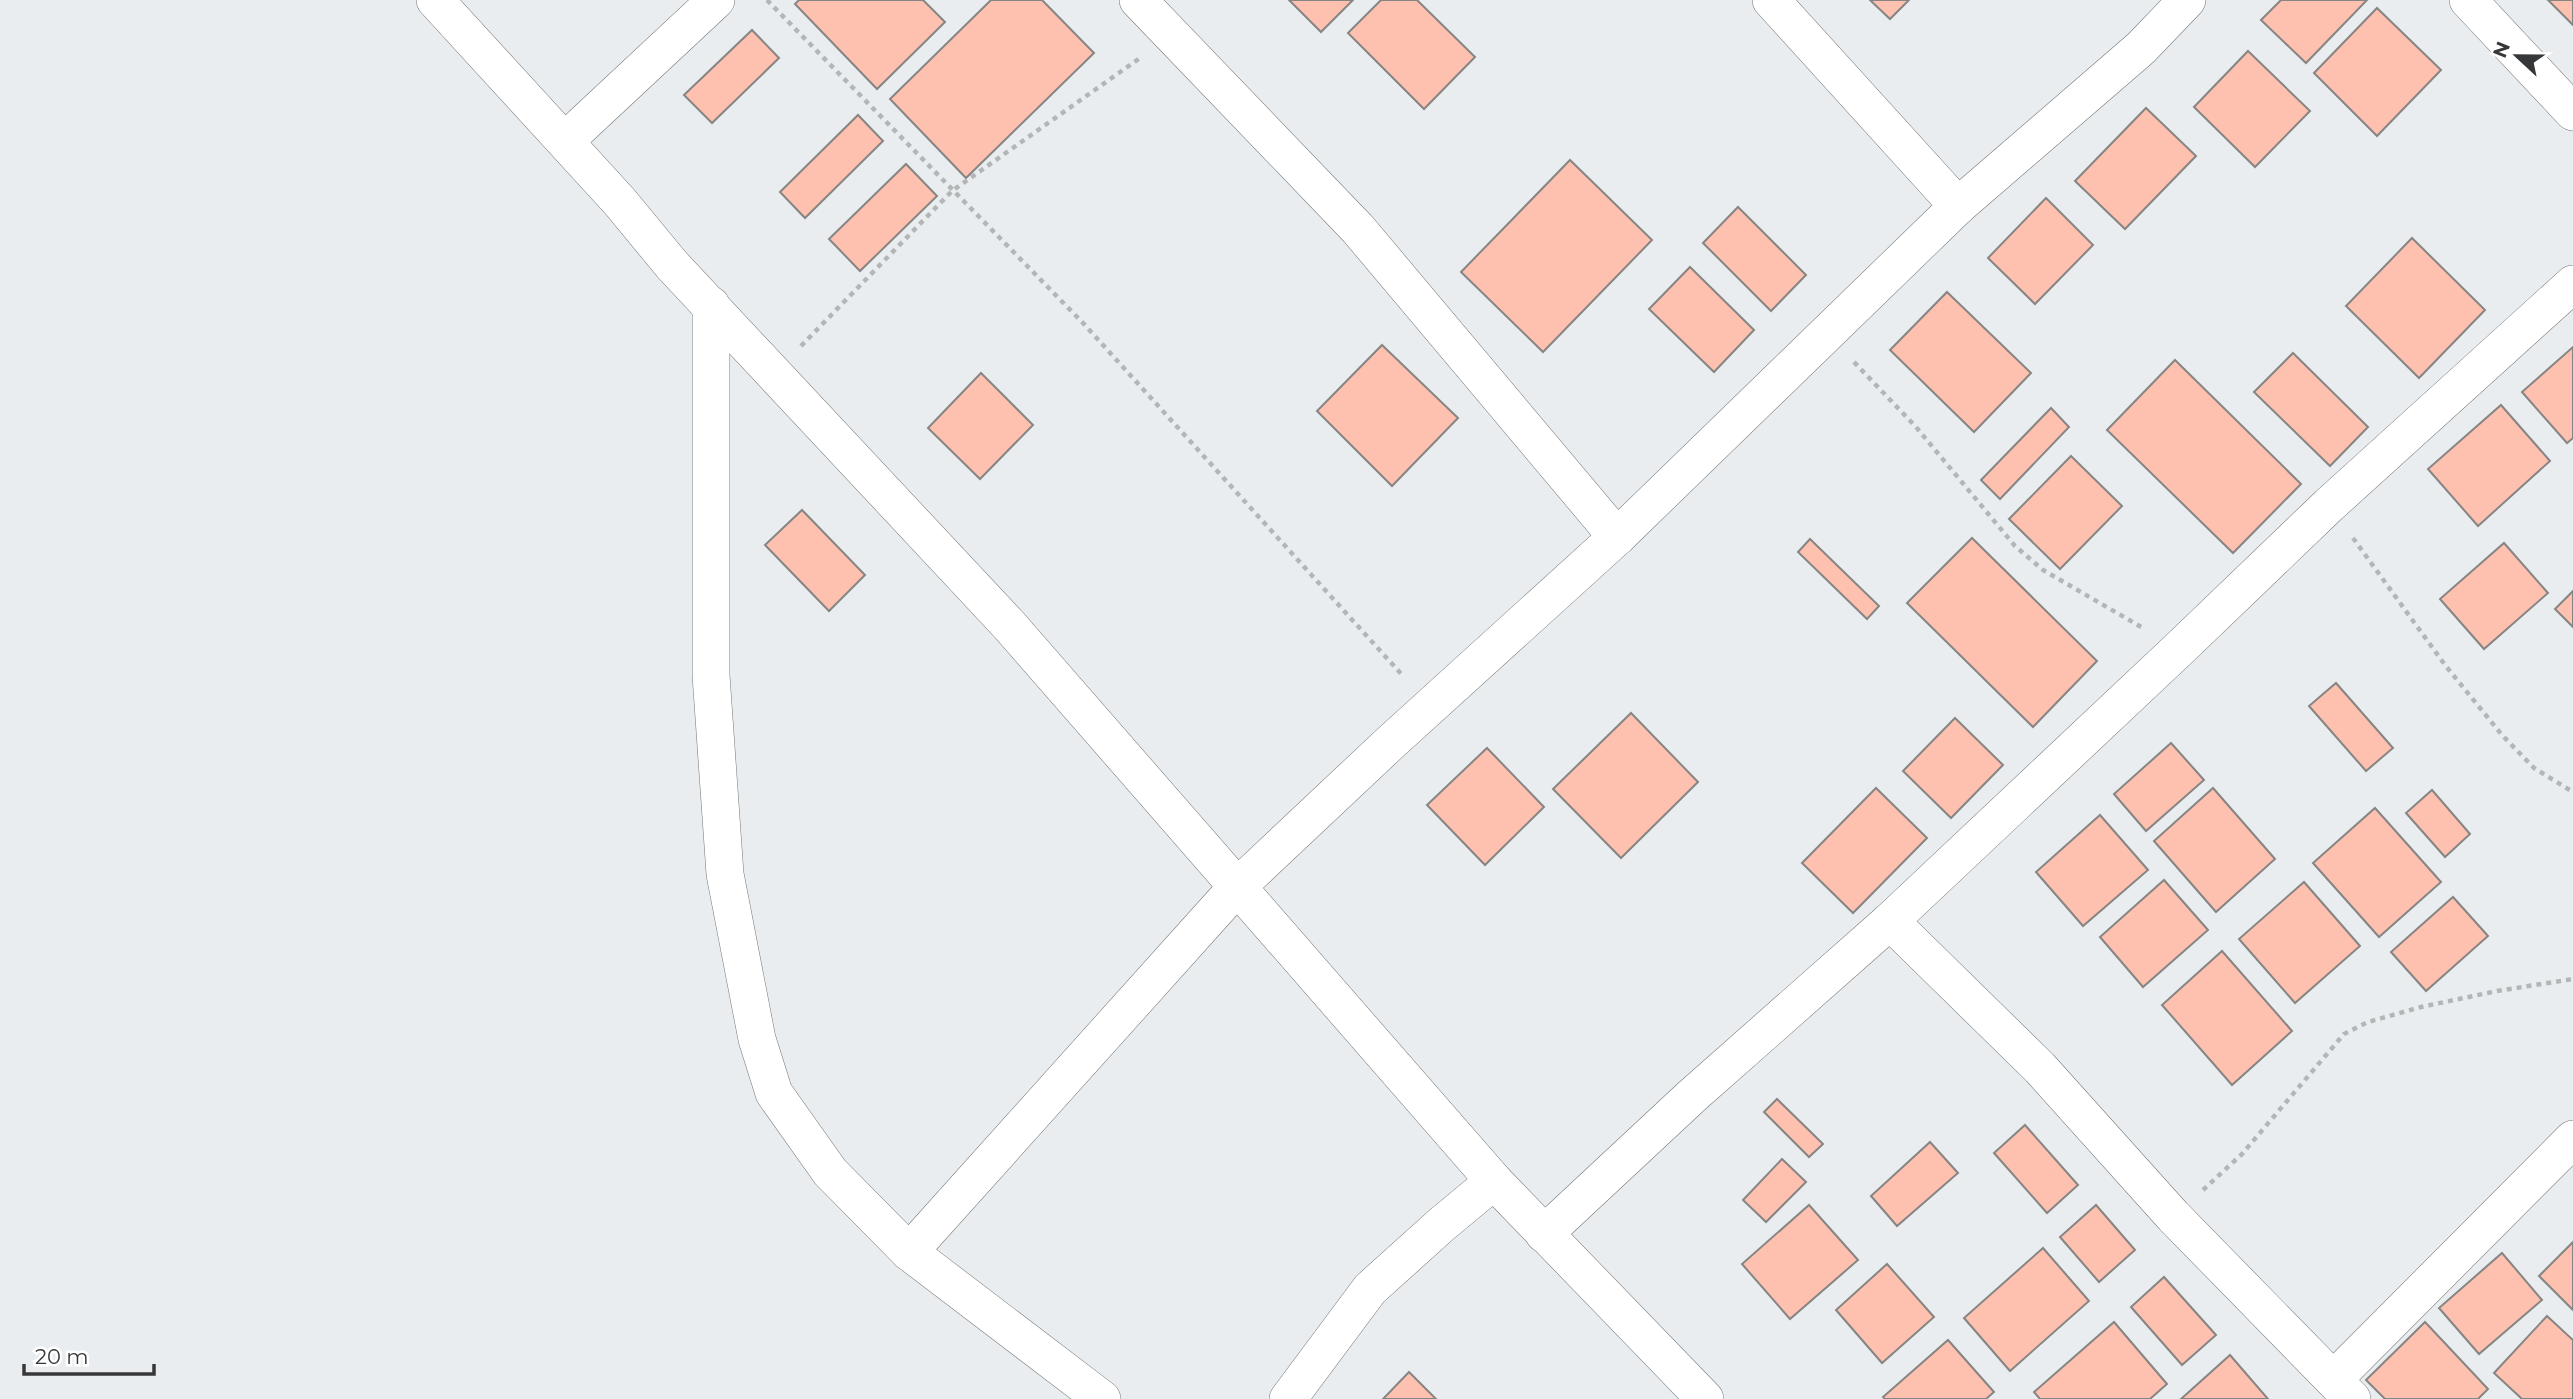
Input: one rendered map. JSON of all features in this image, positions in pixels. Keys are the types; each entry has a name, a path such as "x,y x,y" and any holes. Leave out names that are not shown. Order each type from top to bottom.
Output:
{"street":[{"path":"435,0 620,202 672,265 1009,625 1494,1181 1705,1399"},
{"path":"565,141 716,0"},
{"path":"1138,0 1358,229 1617,537"},
{"path":"1771,0 1958,205"},
{"path":"909,1252 1237,887 1430,706 1617,537 1958,205 2141,48 2187,0"},
{"path":"2468,0 2573,112"},
{"path":"1544,1234 1692,1096 1890,921 2329,505 2573,284"},
{"path":"712,305 711,675 725,874 757,1039 774,1093 830,1172 909,1252 1102,1399"},
{"path":"1890,921 2040,1068 2173,1216 2343,1389 2573,1139"},
{"path":"1288,1399 1370,1289 1494,1181"}],"path":[{"path":"767,0 1083,323 1430,706"},
{"path":"774,374 952,191 1172,35"},
{"path":"1826,333 1916,427 2015,546 2043,570 2179,649"},
{"path":"2329,505 2445,665 2502,735 2534,768 2573,792"},
{"path":"2173,1216 2242,1154 2344,1034 2368,1022 2421,1007 2573,979"}],"building":[{"path":"799,0 923,0 945,22 877,89 795,4"},
{"path":"991,0 1042,0 1094,53 966,178 890,99"},
{"path":"1289,0 1353,0 1321,32"},
{"path":"1381,0 1417,0 1475,57 1424,109 1348,33"},
{"path":"1870,0 1909,0 1890,19"},
{"path":"2281,0 2367,0 2306,63 2261,20"},
{"path":"2548,0 2573,0 2573,25"},
{"path":"2377,8 2441,70 2377,136 2314,73"},
{"path":"752,30 779,58 712,123 684,95"},
{"path":"2248,51 2310,111 2255,167 2194,107"},
{"path":"2146,108 2196,156 2125,229 2075,181"},
{"path":"858,115 883,141 805,218 780,192"},
{"path":"1570,160 1652,240 1543,352 1461,272"},
{"path":"906,164 937,196 860,271 829,239"},
{"path":"2046,198 2093,245 2035,304 1988,258"},
{"path":"1738,207 1806,275 1771,311 1703,243"},
{"path":"2412,238 2485,310 2419,378 2346,306"},
{"path":"1690,267 1754,330 1714,372 1649,309"},
{"path":"1947,292 2031,373 1974,432 1890,350"},
{"path":"1382,345 1458,418 1392,486 1317,411"},
{"path":"2573,347 2573,438 2567,443 2522,392"},
{"path":"2293,353 2368,427 2330,466 2254,392"},
{"path":"2175,360 2301,484 2233,553 2107,430"},
{"path":"981,373 1033,425 980,479 928,428"},
{"path":"2501,405 2550,461 2478,526 2428,469"},
{"path":"2051,408 2069,427 2000,499 1981,480"},
{"path":"2071,456 2122,506 2060,569 2009,519"},
{"path":"802,510 865,575 829,611 765,545"},
{"path":"1972,538 2097,661 2033,727 1907,603"},
{"path":"1810,539 1879,606 1867,619 1798,552"},
{"path":"2504,543 2548,593 2484,649 2440,599"},
{"path":"2573,591 2573,627 2555,609"},
{"path":"2336,683 2393,748 2366,771 2309,706"},
{"path":"1631,713 1698,782 1621,858 1553,789"},
{"path":"1955,718 2003,765 1951,818 1903,771"},
{"path":"2171,743 2204,780 2146,831 2114,794"},
{"path":"1487,748 1544,807 1485,865 1427,805"},
{"path":"1876,788 1927,838 1853,913 1802,863"},
{"path":"2213,788 2275,859 2216,912 2154,841"},
{"path":"2432,790 2470,834 2445,857 2406,813"},
{"path":"2375,808 2441,882 2379,937 2313,863"},
{"path":"2100,815 2148,870 2083,926 2036,872"},
{"path":"2164,880 2208,930 2143,987 2100,937"},
{"path":"2304,882 2360,946 2295,1003 2239,939"},
{"path":"2453,897 2488,936 2426,991 2391,952"},
{"path":"2222,951 2292,1031 2232,1085 2162,1005"},
{"path":"1777,1099 1823,1144 1809,1157 1764,1112"},
{"path":"2025,1125 2078,1185 2047,1213 1994,1153"},
{"path":"1930,1142 1958,1173 1897,1226 1871,1196"},
{"path":"1782,1159 1806,1182 1766,1222 1743,1200"},
{"path":"1809,1205 1858,1260 1790,1319 1742,1264"},
{"path":"2096,1205 2135,1250 2099,1282 2060,1237"},
{"path":"2573,1242 2573,1310 2539,1276"},
{"path":"2043,1248 2089,1301 2010,1371 1964,1318"},
{"path":"2502,1253 2542,1300 2479,1354 2439,1308"},
{"path":"1887,1264 1934,1317 1882,1363 1836,1310"},
{"path":"2164,1277 2216,1335 2182,1365 2131,1307"},
{"path":"2547,1316 2573,1340 2573,1399 2522,1399 2494,1373"},
{"path":"2114,1322 2167,1384 2150,1399 2040,1399 2034,1392"},
{"path":"2425,1322 2488,1389 2478,1399 2385,1399 2366,1380"},
{"path":"1948,1340 1994,1392 1986,1399 1883,1397"},
{"path":"2230,1355 2268,1399 2181,1399"},
{"path":"1409,1372 1436,1399 1383,1399"}]}
